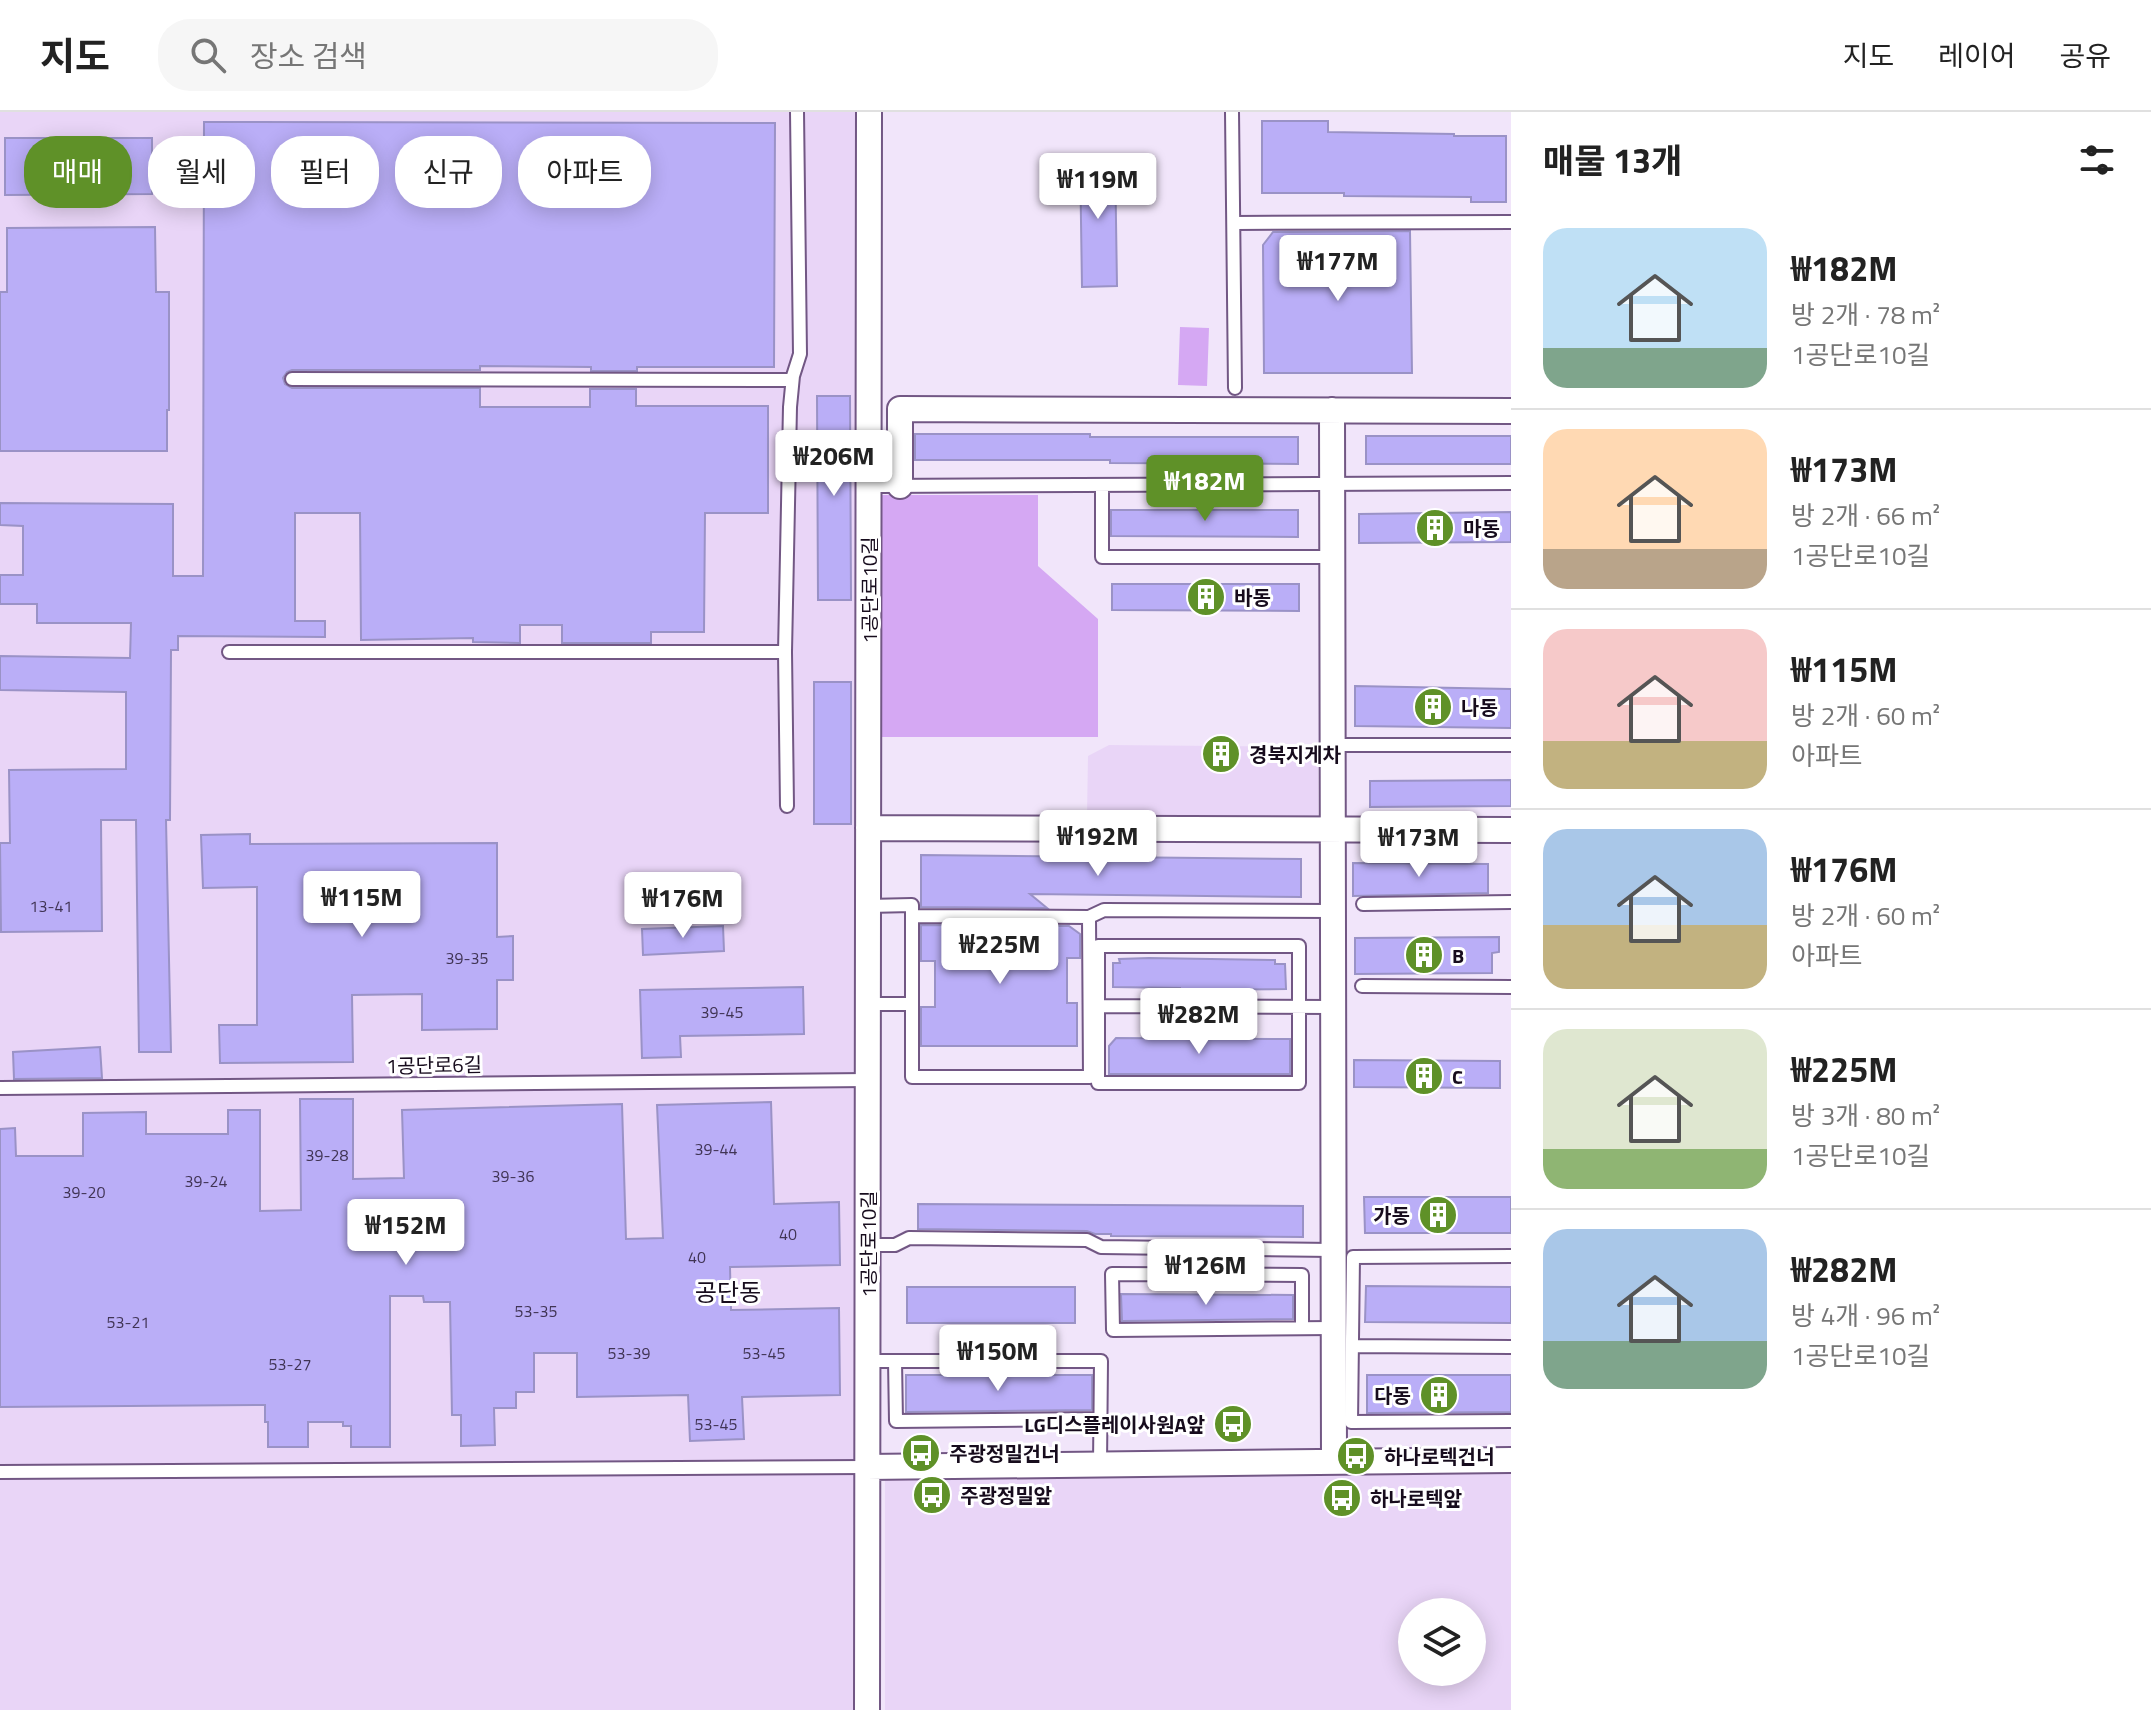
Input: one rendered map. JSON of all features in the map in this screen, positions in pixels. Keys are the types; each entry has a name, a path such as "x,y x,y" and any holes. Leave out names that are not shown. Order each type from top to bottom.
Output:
{"street":[{"name":"1공단로10길","path":"867,1710 869,112"},
{"path":"890,486 900,409 1511,411"},
{"path":"1332,410 1334,1462"},
{"path":"868,828 1511,830"},
{"path":"867,1467 1511,1460"}],"lane":[{"path":"787,806 785,652 790,407 792,380 800,354 797,112"},
{"path":"1232,112 1235,388"},
{"path":"1235,223 1511,222"},
{"path":"292,379 792,380"},
{"path":"890,486 1511,483"},
{"path":"1102,486 1102,557 1332,557"},
{"path":"229,652 785,652"},
{"path":"1332,745 1511,745"},
{"path":"1363,904 1511,902"},
{"path":"868,906 912,905 912,1077 1090,1077 1089,917"},
{"path":"912,916 1089,917 1104,910 1333,911"},
{"path":"1098,946 1299,946 1299,1083 1098,1083 1098,1006 1098,946"},
{"path":"1362,986 1511,987"},
{"path":"868,1004 912,1004"},
{"path":"1098,1006 1333,1007"},
{"name":"1공단로6길","path":"0,1088 868,1080"},
{"path":"868,1245 895,1245 909,1238 1087,1240 1101,1247 1333,1250"},
{"path":"1511,1256 1353,1257 1351,1422 1511,1421"},
{"path":"1302,1328 1302,1275 1112,1274 1113,1330 1333,1328"},
{"path":"1352,1346 1511,1347"},
{"path":"868,1361 1101,1361 1100,1465"},
{"path":"895,1361 896,1421 1102,1419"},
{"path":"0,1472 867,1467"}],"shaded area":[{"path":"0,112 869,112 867,1710 0,1710"},
{"path":"1180,327 1209,328 1207,386 1178,385"},
{"path":"879,495 1038,495 1038,566 1098,619 1098,737 879,737"},
{"name":"경북지게차","path":"1109,745 1318,747 1318,818 1087,816 1088,756"},
{"path":"1511,1470 1511,1710 885,1710 885,1474"}],"building":[{"path":"1262,121 1328,121 1328,132 1506,136 1506,202 1471,202 1471,197 1262,193"},
{"path":"204,122 775,123 774,367 637,367 637,371 591,371 591,367 480,366 480,370 292,370 283,378 285,384 292,388 480,388 480,407 590,407 590,389 636,389 636,406 768,406 768,513 705,513 704,632 651,632 651,643 562,643 562,625 520,625 520,643 473,642 473,638 361,640 360,513 295,513 295,621 325,621 325,637 178,636 178,650 171,650 170,820 166,820 171,1052 139,1052 136,820 101,820 102,931 1,932 0,843 10,843 9,770 126,769 126,692 0,690 0,656 130,658 131,623 37,623 37,604 0,604 0,575 23,575 23,526 0,525 0,503 173,504 173,576 203,576 204,208 255,208 255,136 204,136"},
{"path":"5,138 24,138 24,195 5,195"},
{"path":"132,138 148,138 148,194 132,194"},
{"path":"1080,155 1115,155 1117,286 1082,287"},
{"path":"155,227 156,292 169,292 167,451 0,451 0,292 7,292 7,228"},
{"path":"1410,231 1412,373 1264,373 1263,245 1273,232"},
{"path":"817,396 850,396 851,600 818,600"},
{"path":"915,434 1298,437 1298,464 915,460"},
{"path":"1366,436 1511,436 1511,464 1366,464"},
{"path":"1111,510 1298,510 1298,537 1111,536"},
{"name":"마동","path":"1511,512 1511,542 1359,543 1359,514"},
{"name":"바동","path":"1112,584 1299,584 1299,611 1112,610"},
{"path":"814,682 851,682 851,824 814,824"},
{"name":"나동","path":"1355,686 1511,689 1511,728 1355,726"},
{"path":"1511,780 1511,806 1370,807 1370,781"},
{"path":"250,834 250,844 497,843 497,937 513,936 513,980 497,980 497,1029 422,1030 422,994 352,995 353,1062 220,1063 219,1025 257,1025 257,887 203,888 201,835"},
{"path":"921,855 1301,859 1301,897 1030,894 1047,908 921,907"},
{"path":"1353,863 1488,864 1488,893 1353,896"},
{"path":"921,925 1069,926 1080,934 1080,958 1067,958 1067,1003 1077,1003 1077,1046 921,1046 921,1007 935,1007 935,961 921,961"},
{"path":"723,926 724,951 643,955 642,929"},
{"name":"B","path":"1499,937 1499,952 1492,953 1492,973 1355,974 1355,938"},
{"path":"1119,959 1275,960 1275,964 1285,964 1286,989 1113,987 1113,963 1120,963"},
{"path":"803,987 804,1034 680,1036 681,1057 642,1058 640,990"},
{"path":"1116,1038 1290,1039 1290,1074 1109,1074 1109,1046"},
{"path":"100,1047 102,1078 14,1079 13,1052"},
{"name":"C","path":"1354,1060 1500,1061 1500,1088 1354,1087"},
{"path":"300,1099 353,1099 353,1179 404,1178 402,1110 622,1104 626,1239 663,1238 657,1105 771,1102 774,1204 839,1202 840,1265 730,1267 731,1310 839,1308 840,1395 742,1397 744,1439 690,1441 688,1395 577,1397 577,1353 534,1353 534,1392 516,1392 516,1408 494,1408 495,1445 461,1446 461,1415 452,1415 450,1302 424,1302 423,1296 390,1296 390,1447 351,1447 351,1426 343,1426 343,1422 308,1422 308,1447 268,1447 265,1405 0,1407 0,1129 15,1128 16,1156 83,1156 83,1113 146,1112 146,1134 228,1134 228,1110 260,1110 260,1211 301,1210"},
{"name":"가동","path":"1364,1197 1511,1197 1511,1233 1365,1233"},
{"path":"918,1204 1303,1206 1303,1237 1111,1236 1087,1231 918,1229"},
{"path":"1366,1286 1511,1287 1511,1323 1365,1322"},
{"path":"907,1287 1075,1287 1075,1323 907,1323"},
{"path":"1121,1294 1293,1295 1293,1319 1122,1321"},
{"path":"906,1375 1092,1375 1092,1410 906,1412"},
{"name":"다동","path":"1367,1375 1511,1375 1511,1412 1367,1413"}],"place":[{"name":"마동","path":"1435,528"},
{"name":"바동","path":"1206,597"},
{"name":"나동","path":"1433,707"},
{"name":"경북지게차","path":"1221,754"},
{"name":"B","path":"1424,955"},
{"name":"C","path":"1424,1076"},
{"name":"가동","path":"1438,1215"},
{"name":"다동","path":"1439,1395"},
{"name":"LG디스플레이사원A앞","path":"1233,1424"},
{"name":"주광정밀건너","path":"921,1453"},
{"name":"하나로텍건너","path":"1356,1456"},
{"name":"주광정밀앞","path":"932,1495"},
{"name":"하나로텍앞","path":"1342,1498"}],"district":[{"name":"공단동","path":"728,1292"}]}
